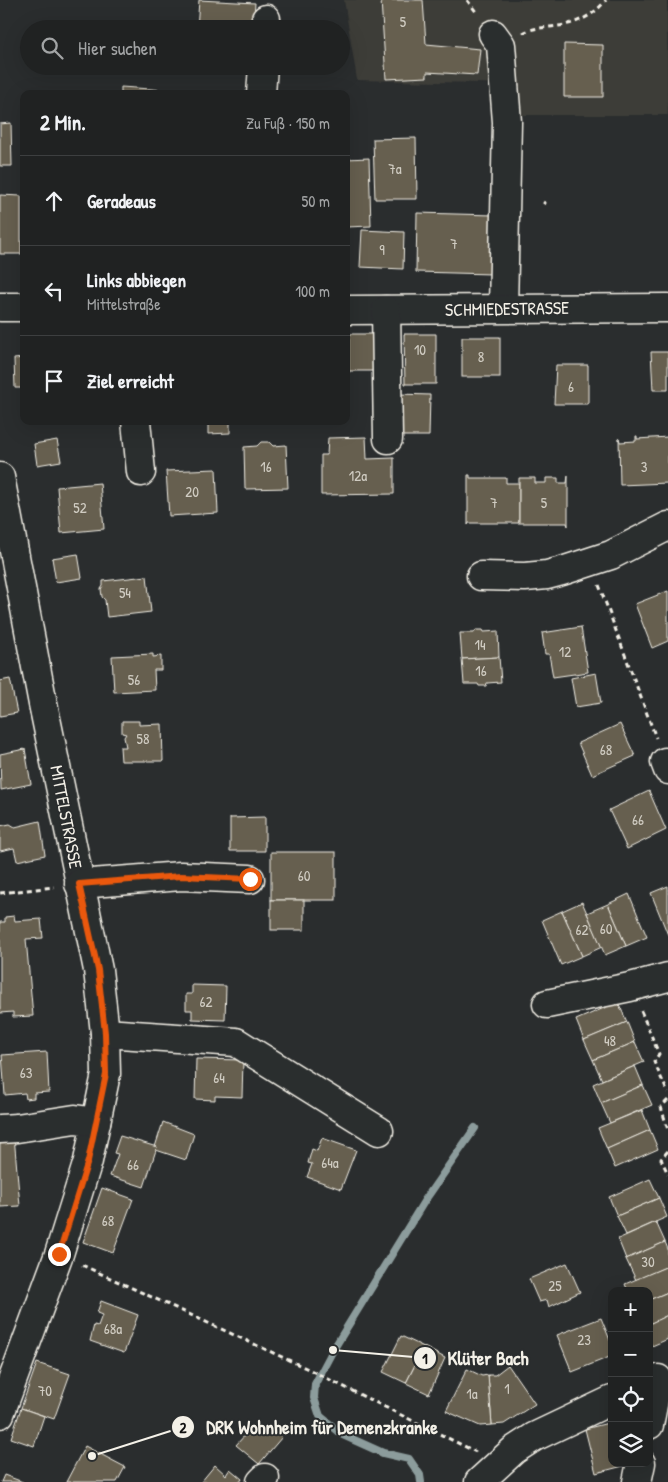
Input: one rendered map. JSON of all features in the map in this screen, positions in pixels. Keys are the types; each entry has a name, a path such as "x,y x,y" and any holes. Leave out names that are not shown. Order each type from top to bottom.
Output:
{"street":[{"path":"497,39 507,122 503,308"},
{"path":"260,90 262,75"},
{"path":"0,307 20,307"},
{"name":"SCHMIEDESTRASSE","path":"350,310 668,308"},
{"path":"386,310 388,439"},
{"path":"136,425 141,472"},
{"name":"MITTELSTRASSE","path":"0,477 42,704 98,970 105,1033 106,1074 88,1161 59,1254 2,1401"},
{"path":"481,576 525,577 547,575 611,555 668,526"},
{"path":"79,884 181,876 250,879"},
{"path":"547,1004 668,977"},
{"path":"105,1033 236,1042 379,1131"},
{"path":"0,1128 17,1128 75,1119 96,1122"},
{"path":"650,1422 659,1379"},
{"path":"479,1482 514,1450 534,1436 608,1402"},
{"path":"638,1482 640,1467"}],"path":[{"path":"497,39 530,29 562,26 587,18 606,0"},
{"path":"590,562 666,766"},
{"path":"0,893 79,884"},
{"path":"630,987 660,1054 654,1062 668,1093"},
{"path":"668,1100 661,1107 668,1130"},
{"path":"668,1152 661,1159 668,1174"},
{"path":"59,1254 306,1368 499,1464"}],"shaded area":[{"path":"344,0 667,0 668,115 517,115 516,84 357,80 350,37 350,20 347,20"}],"building":[{"path":"199,0 255,3 254,20 198,20"},
{"path":"381,0 423,0 426,44 480,49 477,75 427,72 427,77 386,79"},
{"path":"564,44 603,45 603,97 564,97"},
{"path":"121,87 165,90 121,90"},
{"path":"11,123 12,166 0,166 0,124"},
{"path":"416,138 417,199 375,199 373,139"},
{"path":"369,158 371,226 350,227 350,159"},
{"path":"0,195 20,196 20,254 0,254"},
{"path":"417,213 493,215 492,274 416,272"},
{"path":"362,230 404,232 403,269 360,267"},
{"path":"350,334 379,334 380,371 350,371"},
{"path":"404,334 436,334 436,384 405,384"},
{"path":"462,337 500,337 500,377 462,377"},
{"path":"651,352 668,352 668,390 653,390"},
{"path":"20,358 20,388 15,388 14,359"},
{"path":"556,365 588,365 588,404 554,404"},
{"path":"399,394 430,395 429,436 398,436"},
{"path":"208,425 230,425 230,433 208,434"},
{"path":"636,436 637,439 668,437 668,483 620,485 619,438 620,442 636,441"},
{"path":"366,437 367,459 394,458 394,494 321,495 321,455 327,455 328,438"},
{"path":"57,440 61,461 37,465 34,444"},
{"path":"261,442 269,442 273,446 286,445 288,488 245,489 244,447 257,446"},
{"path":"216,469 218,513 169,516 166,471"},
{"path":"468,475 470,475 470,478 506,478 506,483 519,483 519,523 469,523 468,525"},
{"path":"568,475 568,526 567,523 519,523 519,478 535,478 535,483 546,483 546,478 558,478 558,483 567,483"},
{"path":"100,483 104,529 61,533 57,487"},
{"path":"78,554 82,578 56,582 52,558"},
{"path":"147,576 151,612 107,617 105,600 102,597 101,589 103,581"},
{"path":"668,591 668,641 652,648 635,604"},
{"path":"581,627 588,672 553,677 549,654 545,654 542,633"},
{"path":"476,630 483,630 484,632 498,631 499,657 462,659 460,633 474,633"},
{"path":"153,654 153,657 161,656 161,670 154,670 155,690 114,692 112,656"},
{"path":"499,657 501,682 487,683 486,686 464,684 462,659"},
{"path":"596,673 601,703 576,707 571,678"},
{"path":"10,679 17,713 0,716 0,681"},
{"path":"122,721 139,721 139,725 162,724 163,761 121,761 120,747 126,747 124,737 126,734 122,733"},
{"path":"620,724 635,756 592,775 578,743"},
{"path":"25,749 31,784 1,790 0,754"},
{"path":"649,791 666,830 627,849 609,810"},
{"path":"265,817 265,851 230,851 230,818"},
{"path":"40,821 45,855 17,861 14,848 0,851 0,826 10,824 15,827"},
{"path":"271,852 336,852 336,900 271,900"},
{"path":"668,886 668,935 651,893"},
{"path":"629,894 647,937 626,946 608,904"},
{"path":"271,900 304,900 304,930 271,930"},
{"path":"582,902 602,947 582,956 562,911"},
{"path":"608,904 626,946 605,955 587,913"},
{"path":"562,911 582,956 561,965 542,920"},
{"path":"14,916 15,921 41,919 43,938 26,939 33,1016 13,1017 13,1012 0,1013 0,922 5,922 5,917"},
{"path":"192,985 226,986 225,1020 192,1019 192,1010 186,1010 186,994 192,994"},
{"path":"618,1002 627,1022 584,1040 576,1020"},
{"path":"627,1022 635,1042 593,1060 584,1040"},
{"path":"635,1042 644,1062 602,1080 593,1060"},
{"path":"47,1052 49,1092 34,1093 34,1098 26,1099 25,1093 5,1095 2,1055"},
{"path":"196,1059 243,1060 242,1097 215,1096 215,1100 195,1099"},
{"path":"635,1066 643,1085 601,1103 593,1084"},
{"path":"643,1085 652,1105 610,1123 601,1103"},
{"path":"642,1110 650,1130 607,1149 598,1128"},
{"path":"163,1122 194,1134 186,1160 156,1150 157,1147 155,1147"},
{"path":"650,1130 658,1149 615,1168 607,1149"},
{"path":"14,1136 20,1206 0,1207 0,1137"},
{"path":"120,1136 157,1147 144,1187 110,1176 118,1154 114,1153"},
{"path":"322,1138 356,1150 341,1189 307,1177 312,1164 308,1163 312,1149 317,1151"},
{"path":"650,1179 659,1198 617,1216 609,1197"},
{"path":"102,1188 133,1199 113,1253 83,1242"},
{"path":"659,1198 667,1217 626,1235 617,1216"},
{"path":"656,1222 665,1242 626,1259 618,1239"},
{"path":"665,1242 668,1249 668,1266 636,1280 626,1259"},
{"path":"567,1263 580,1292 549,1307 547,1300 539,1302 529,1279"},
{"path":"668,1266 668,1292 653,1298 653,1287 626,1287 625,1284"},
{"path":"668,1292 668,1315 653,1322 653,1298"},
{"path":"101,1301 138,1315 124,1353 90,1341 94,1325 98,1326 102,1315 97,1313"},
{"path":"668,1315 668,1339 653,1346 653,1332 653,1322"},
{"path":"601,1318 608,1335 608,1358 572,1372 557,1335"},
{"path":"401,1336 424,1347 406,1383 383,1372"},
{"path":"424,1347 445,1358 429,1394 406,1383"},
{"path":"37,1363 70,1374 54,1419 21,1408"},
{"path":"508,1365 535,1404 504,1424 492,1425 488,1375 495,1375"},
{"path":"467,1369 482,1376 488,1375 492,1425 480,1426 446,1411"},
{"path":"21,1408 44,1416 34,1446 11,1438"},
{"path":"256,1423 266,1432 271,1427 282,1437 259,1464 236,1445"},
{"path":"608,1423 608,1467 619,1467 596,1473 585,1429"},
{"path":"85,1446 125,1467 117,1482 66,1482"},
{"path":"215,1465 226,1475 230,1469 242,1479 240,1482 201,1482"},
{"path":"4,1475 23,1482 1,1482"}],"waterway":[{"path":"421,1482 420,1475 409,1459 383,1453 343,1435 320,1416 314,1398 315,1384 333,1350 425,1200 475,1128"}],"place":[{"name":"Klüter Bach","path":"333,1350"},
{"name":"DRK Wohnheim für Demenzkranke","path":"92,1456"}],"route":[{"path":"59,1254 88,1161 106,1074 105,1033 98,970 79,884 181,876 250,879"}]}
